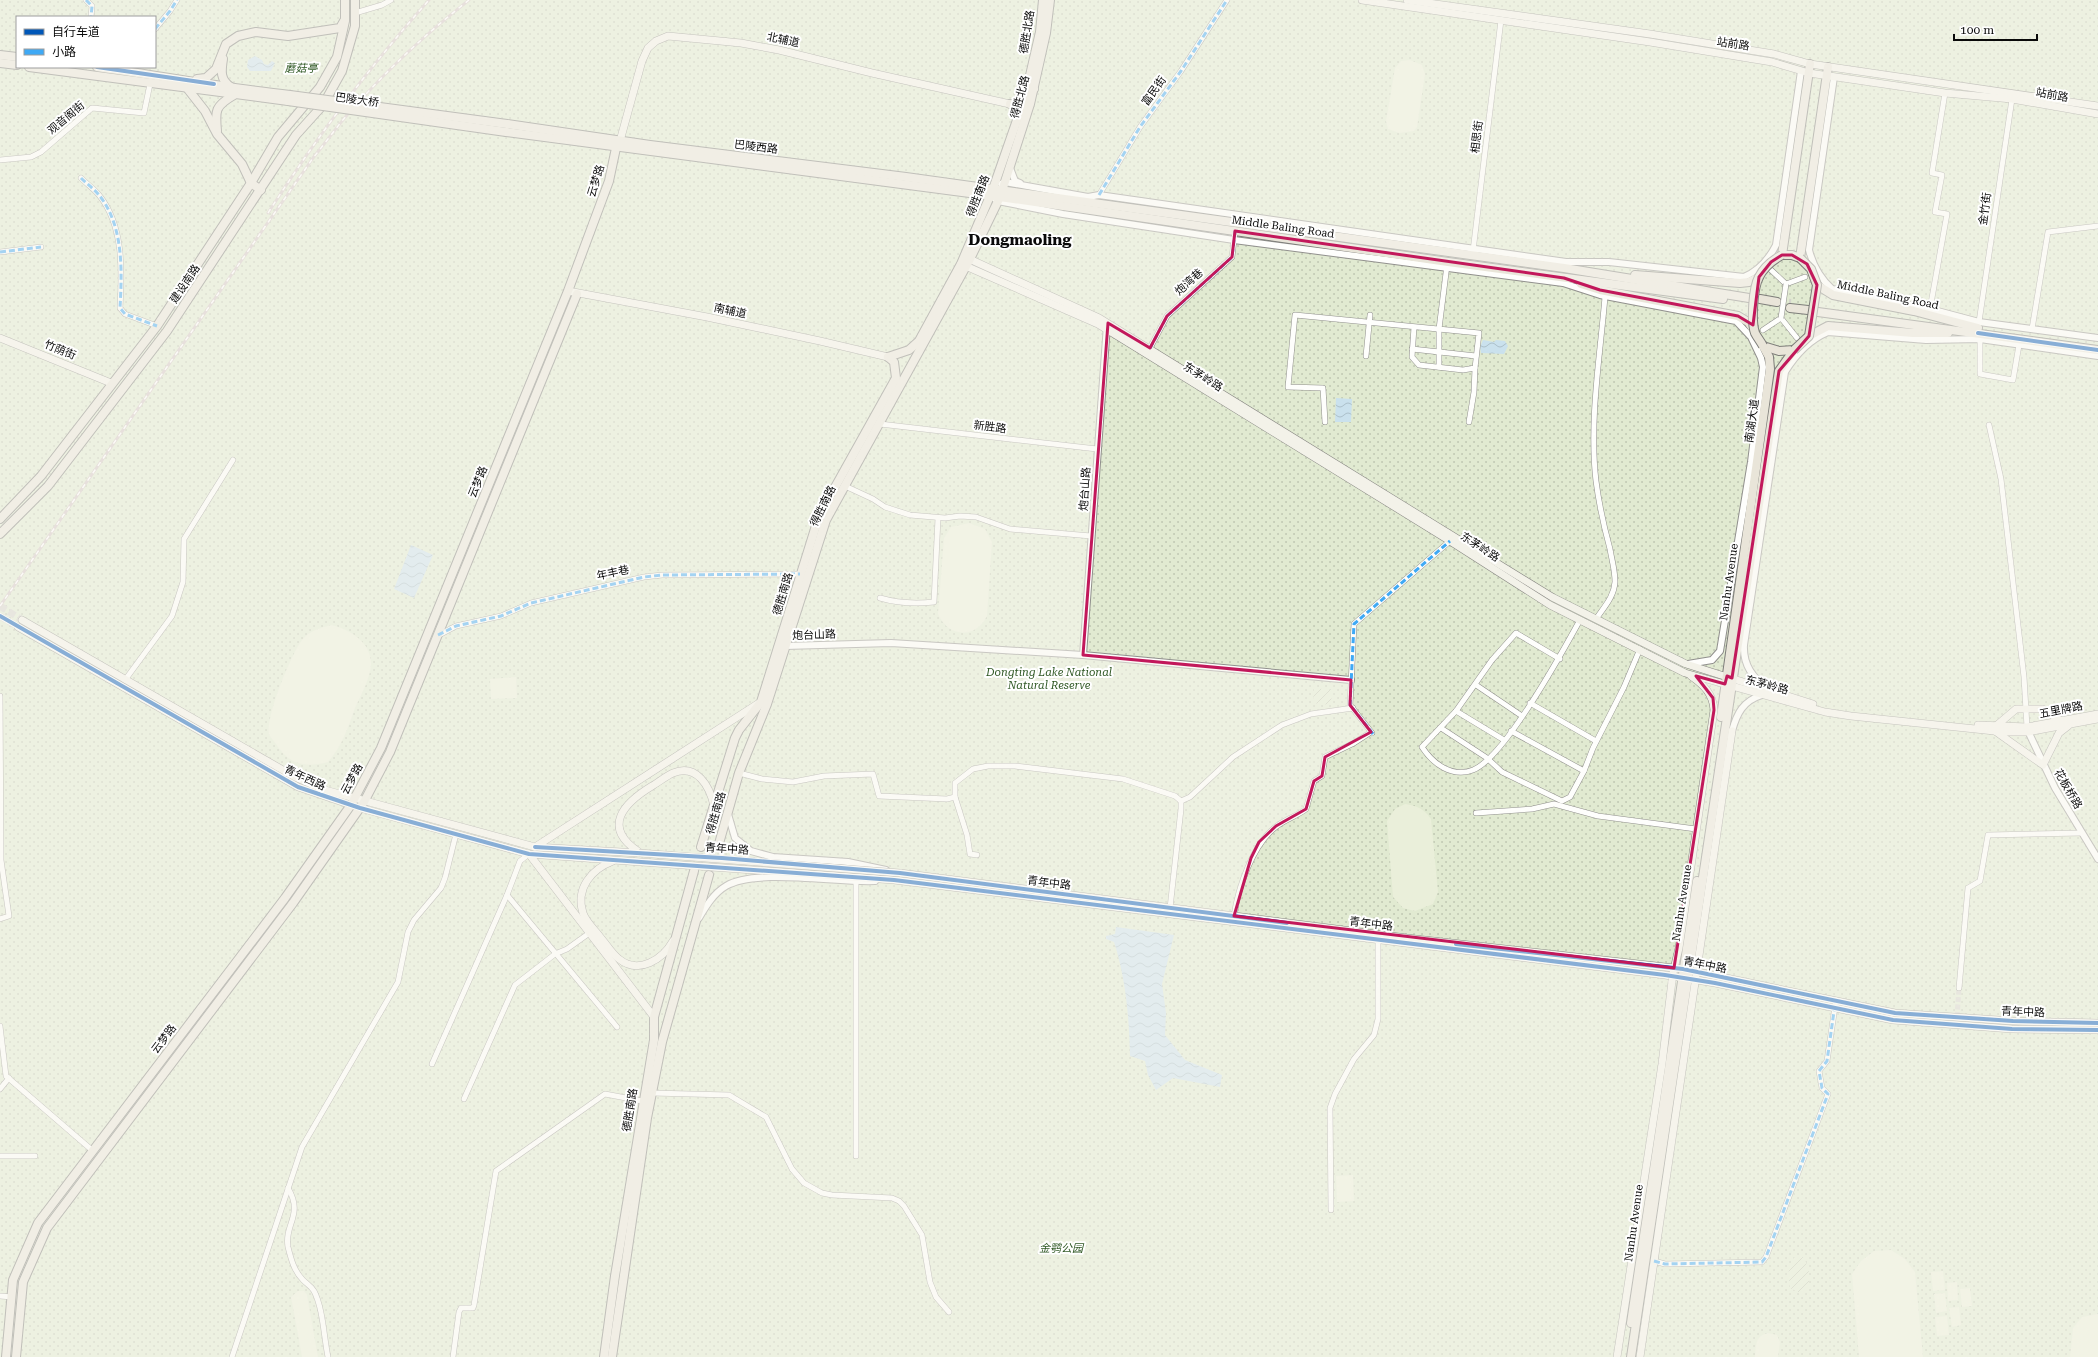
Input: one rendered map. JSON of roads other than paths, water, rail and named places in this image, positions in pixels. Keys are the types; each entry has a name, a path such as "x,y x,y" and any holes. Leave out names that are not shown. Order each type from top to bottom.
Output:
{"main road":[{"name":"建设南路","path":"0,519 45,471 76,432 111,383 157,326 251,184 278,137 320,87 338,57 344,20 345,0"},
{"name":"建设南路","path":"0,534 48,486 87,437 121,388 167,331 261,190 296,134 323,105 342,70 355,26 355,0"},
{"name":"德胜北路","path":"1024,97 1040,32 1044,0"},
{"name":"得胜北路","path":"1001,193 1022,132 1034,89 1046,33 1050,0"},
{"name":"站前路","path":"1362,0 1772,62 1805,72 1830,76 1945,93 2012,100 2098,114"},
{"name":"站前路","path":"1407,0 1650,34 1774,54 1810,64 1828,67 2098,106"},
{"path":"36,68 150,84 187,84 206,78 216,68 226,44 238,36 256,32 288,36 340,28 344,20"},
{"name":"北辅道","path":"618,144 642,62 648,48 656,41 668,36 780,50 872,73 1010,104"},
{"path":"217,134 216,113 218,107 234,92 225,83 222,76 226,44"},
{"path":"0,55 16,57"},
{"path":"0,63 16,65"},
{"path":"1782,255 1805,72 1810,64"},
{"path":"1800,258 1830,76 1828,67"},
{"path":"114,68 131,69 187,84 205,111 217,134 242,164 251,184 261,190"},
{"name":"巴陵大桥","path":"187,84 214,84 234,92"},
{"name":"巴陵大桥","path":"187,84 205,90 289,98 507,128"},
{"path":"1010,104 1016,104 1034,89"},
{"name":"得胜南路","path":"888,357 909,350 919,341 966,262 992,192 1024,97"},
{"path":"1010,104 1014,108 1022,132"},
{"name":"巴陵西路","path":"507,128 618,144 1001,193"},
{"name":"云梦路","path":"6,1357 13,1280 38,1223 285,898 353,802 384,741 568,291 609,181 618,144"},
{"name":"得胜南路","path":"718,847 739,774 767,704 826,520 880,424 1001,193"},
{"name":"Middle Baling Road","path":"1001,193 1364,240 1473,252 1748,300 1447,265 1001,193"},
{"path":"1759,331 1753,317 1759,277 1771,262 1782,255 1792,255 1800,258 1811,270 1817,285 1809,336"},
{"name":"东茅岭路","path":"966,262 1150,348 1552,597 1686,664 1762,695 1826,712 1851,716 1996,729 2027,730"},
{"name":"Middle Baling Road","path":"1564,268 1740,283 1749,282 1759,277"},
{"name":"Middle Baling Road","path":"1564,278 1600,290 1738,316 1759,331 1763,346"},
{"name":"Middle Baling Road","path":"1817,285 1834,295 1914,311 1979,330"},
{"name":"南辅道","path":"568,291 577,294 714,319 888,357"},
{"path":"16,1357 23,1282 46,1228 293,903 362,805 390,752 577,294"},
{"path":"1760,302 1777,304"},
{"path":"1791,306 1808,308"},
{"name":"Middle Baling Road","path":"1818,309 1979,330"},
{"path":"1756,500 1779,371 1794,350 1809,336 1828,326 1913,333 1979,330 2098,345"},
{"name":"东茅岭路","path":"1107,327 1550,605 1685,673 1773,691 1826,708 1852,713 1996,729"},
{"path":"1979,330 2098,350"},
{"name":"竹荫街","path":"0,338 111,383"},
{"path":"1763,346 1779,351 1794,350"},
{"name":"南湖大道","path":"1756,500 1770,369 1769,357 1763,346"},
{"name":"德胜南路","path":"701,847 735,738 739,730 760,702 819,516 896,378 894,362 888,357"},
{"name":"Nanhu Avenue","path":"1631,1357 1689,975 1729,681 1756,500"},
{"name":"青年西路","path":"353,802 295,777 125,680 20,624 298,787 529,854 615,860"},
{"path":"1617,1357 1662,1064 1672,979 1714,710 1713,698 1706,689 1685,673"},
{"path":"535,847 760,702"},
{"path":"2061,721 2043,708 2016,709 1996,729 2043,765 2059,733 2069,725"},
{"name":"五里牌路","path":"2027,730 2061,721 2098,714"},
{"name":"五里牌路","path":"2027,730 2069,725 2098,719"},
{"path":"1640,1357 1654,1261 1689,975 1732,731"},
{"path":"639,853 627,842 620,831 620,817 628,803 650,787 673,773 680,771 690,772 705,782 711,793 714,806"},
{"name":"青年西路","path":"362,805 535,847 639,853"},
{"name":"青年中路","path":"639,853 900,873 1234,916 1378,938 1674,968 1689,975 1894,1020 2012,1029 2098,1030"},
{"path":"529,854 588,934 654,1017"},
{"path":"615,860 598,867 591,874 585,882 581,903 584,914 615,955 620,960 635,965 651,962 663,955 677,934"},
{"name":"青年中路","path":"615,860 894,880 1689,975 1836,1000 1895,1012 2013,1021 2098,1023"},
{"name":"德胜南路","path":"604,1357 642,1101 654,1040 654,1017 694,871"},
{"name":"德胜南路","path":"612,1357 622,1275 652,1093 662,1042 709,874"},
{"name":"Nanhu Avenue","path":"1626,1357 1689,975"}],"street":[{"path":"86,0 92,6 91,16"},
{"path":"156,28 177,0"},
{"path":"355,13 382,5 391,0"},
{"name":"富民街","path":"1099,195 1136,134 1181,71 1227,0"},
{"name":"相思街","path":"1473,252 1501,20"},
{"path":"1010,168 1015,181 1027,186 1088,197 1099,195 1351,231 1473,252 1566,262 1609,262 1738,278 1755,272 1771,254 1776,245 1805,72"},
{"path":"1830,76 1809,250 1812,262 1822,280 1832,289 1930,309 2019,345 2098,356"},
{"name":"观音阁街","path":"0,160 31,157 41,152 92,108 144,113 150,84"},
{"path":"1930,309 1947,214 1935,212 1942,175 1932,173 1945,93"},
{"name":"金竹街","path":"2012,100 1979,330 1980,374 2013,380 2019,345"},
{"path":"82,178 99,194 114,219 121,260 120,308 125,314 157,326"},
{"path":"1001,193 1027,186"},
{"path":"992,192 1001,193 1063,214 1234,240 1447,265 1563,283 1606,297 1736,321 1743,326 1751,337 1761,358 1763,368 1753,448 1720,651 1712,660 1686,664"},
{"path":"1308,225 1316,234"},
{"path":"2032,329 2048,232 2098,226"},
{"name":"炮湾巷","path":"1150,348 1167,316 1232,257 1235,231"},
{"path":"1351,231 1364,240"},
{"path":"0,252 41,246"},
{"path":"1439,367 1440,329 1447,265"},
{"path":"1771,270 1786,284"},
{"path":"1786,284 1804,277"},
{"path":"1786,284 1781,318 1797,338"},
{"path":"1596,619 1612,595 1615,583 1615,566 1610,551 1596,482 1594,458 1594,428 1606,297"},
{"path":"1324,422 1323,388 1288,387 1295,315 1478,333 1474,392 1469,422"},
{"path":"1366,356 1370,315"},
{"path":"1759,331 1781,318"},
{"name":"炮台山路","path":"1082,656 1107,327"},
{"path":"1414,327 1412,357 1419,365 1463,370 1475,368"},
{"path":"1773,691 1761,684 1749,671 1744,656 1744,645 1785,372 1794,358 1805,346 1817,337 1828,332 1926,340 1979,330 2032,329 2098,338"},
{"path":"1412,349 1476,356"},
{"name":"新胜路","path":"880,424 1097,449"},
{"path":"1989,425 2001,480 2027,709 2027,730"},
{"path":"125,680 172,616 183,582 184,539 233,460"},
{"path":"845,486 873,499 885,507 910,515 938,518 960,516 976,517 1010,529 1091,536"},
{"path":"880,598 891,601 921,603 934,602 938,518"},
{"path":"1234,916 1251,858 1259,842 1276,826 1306,809 1314,781 1322,776 1325,757 1354,744 1372,733 1350,704 1354,624 1450,541"},
{"name":"年丰巷","path":"438,635 456,626 501,616 531,603 644,577 662,575 800,574"},
{"path":"1560,658 1516,633 1492,660 1476,685 1456,711 1422,747 1428,758 1442,768 1460,772 1474,770 1504,740 1522,716 1560,658 1580,620"},
{"name":"炮台山路","path":"785,646 891,642 1082,656 1351,680"},
{"path":"1441,728 1487,758 1502,772 1562,801 1570,797 1584,771 1596,741 1624,687 1640,649"},
{"path":"1476,685 1522,716"},
{"path":"1732,731 1736,716 1742,707 1752,698 1762,695"},
{"path":"0,696 1,860 9,916 0,919"},
{"path":"1530,703 1596,741"},
{"path":"977,855 970,854 967,835 955,797 955,784 973,769 1003,765 1123,779 1166,793 1181,800 1190,797 1233,757 1282,725 1311,714 1353,708"},
{"path":"1456,711 1504,740"},
{"name":"花板桥路","path":"2027,730 2043,765 2098,858"},
{"path":"1511,731 1584,771"},
{"path":"739,774 762,779 793,782 824,776 873,774 879,796 947,799 955,797"},
{"path":"1170,908 1179,839 1181,800"},
{"path":"1476,813 1532,809 1554,804 1598,816 1696,829"},
{"path":"728,814 735,838 751,851 762,854 848,862 900,873"},
{"path":"1959,988 1968,888 1980,880 1988,835 2082,833"},
{"path":"232,1357 298,1157 307,1137 398,982 410,928 441,888 456,834"},
{"path":"432,1064 507,895 520,861 529,854"},
{"path":"694,926 709,902 718,893 726,886 748,878 856,882 894,880"},
{"path":"856,882 856,1156"},
{"path":"507,895 617,1027"},
{"path":"464,1099 515,985 555,954 567,949 588,934"},
{"path":"1331,1210 1330,1108 1335,1094 1354,1059 1374,1035 1378,1019 1378,938"},
{"path":"1654,1261 1665,1264 1762,1262 1766,1257 1828,1094 1822,1088 1819,1071 1827,1061 1836,1000"},
{"path":"0,1026 6,1076 93,1151"},
{"path":"0,1089 9,1078"},
{"path":"652,1093 729,1095 766,1117 792,1169 807,1185 822,1193 832,1195 892,1198 899,1201 922,1235 930,1282 936,1297 949,1312"},
{"path":"453,1357 459,1312 461,1308 473,1308 474,1305 496,1171 605,1094 642,1101"},
{"path":"0,1156 35,1156"},
{"path":"288,1188 293,1197 295,1206 288,1244 289,1252 299,1275 313,1289 316,1297 328,1357"},
{"path":"0,1296 12,1298"}],"water":[{"path":"255,56 262,60 264,64 268,65 272,61 275,63 271,71 250,71 247,67 248,60"},
{"path":"1483,340 1494,342 1496,340 1505,341 1508,346 1504,354 1481,353 1480,347"},
{"path":"1336,398 1352,399 1351,422 1335,422"},
{"path":"411,545 433,555 414,598 394,589"},
{"path":"1116,927 1174,935 1162,984 1166,1013 1165,1035 1185,1060 1222,1075 1220,1087 1173,1078 1156,1090 1148,1075 1145,1061 1130,1056 1128,1013 1124,984 1114,942 1106,939 1106,936 1115,934"}],"tunnel":[{"path":"1777,302 1791,303"},
{"path":"1748,303 1759,304"},
{"path":"0,606 22,620"},
{"path":"0,616 18,627"},
{"path":"709,875 718,847"},
{"path":"1957,1017 1959,988"}],"railway":[{"path":"268,213 305,157 344,103 429,0"},
{"path":"0,606 313,158 349,112 382,77 424,37 469,0"}],"district":[{"name":"Dongmaoling","path":"1020,240"}],"park label":[{"name":"蘑菇亭","path":"301,68"},
{"name":"Dongting Lake National Natural Reserve","path":"1049,678"},
{"name":"金鹗公园","path":"1061,1248"}]}
